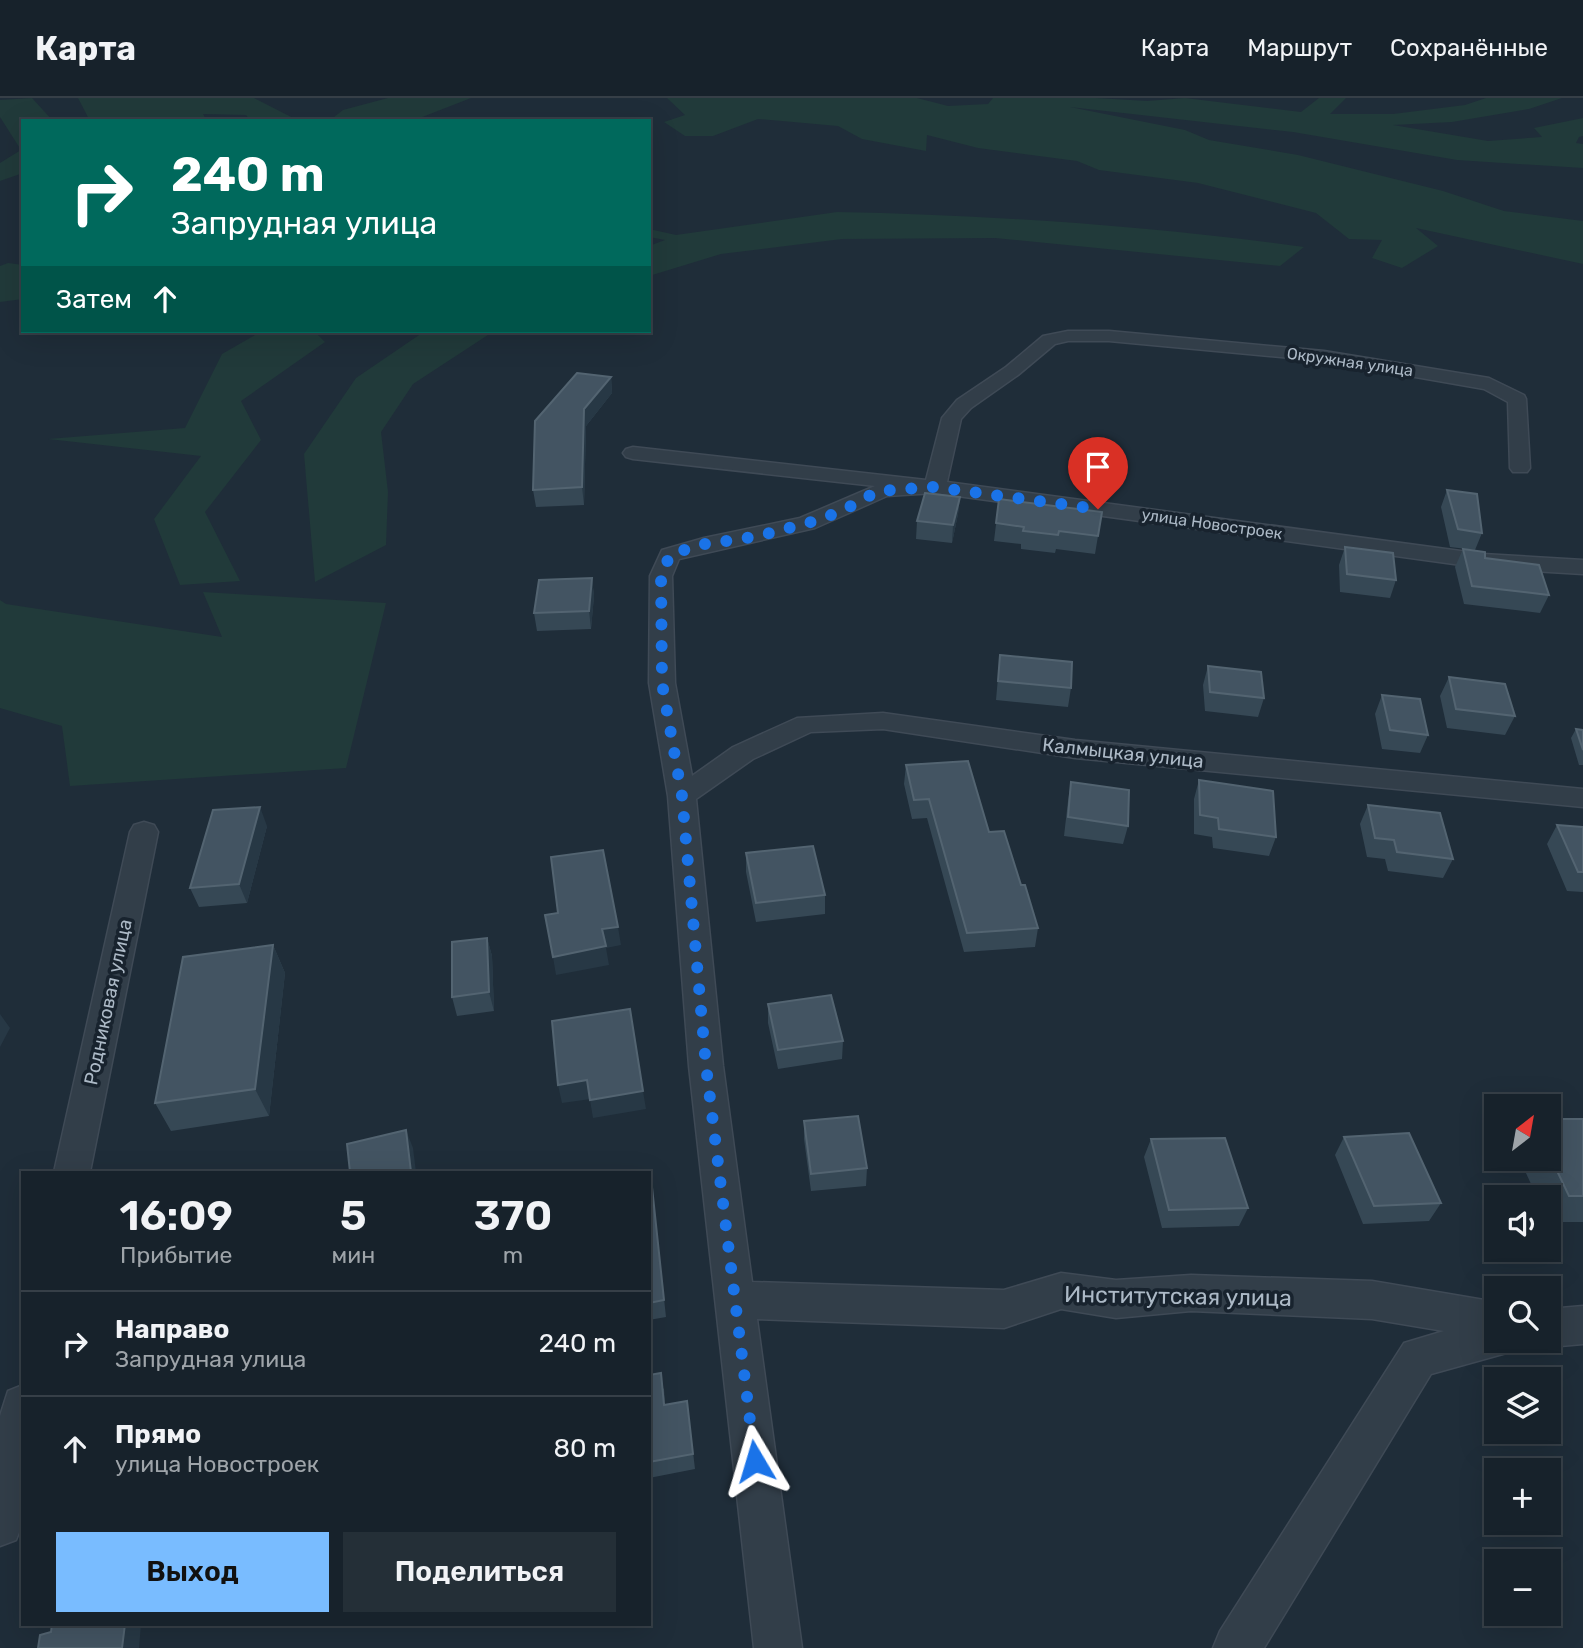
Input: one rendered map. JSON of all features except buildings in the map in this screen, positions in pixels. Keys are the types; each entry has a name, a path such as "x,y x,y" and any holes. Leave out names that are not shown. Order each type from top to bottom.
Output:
{"street":[{"name":"Окружная улица","path":"934,487 952,418 964,404 1012,371 1049,340 1068,336 1109,336 1324,356 1489,384 1517,399 1520,468"},
{"name":"улица Новостроек","path":"633,453 934,487 1483,561 1583,567"},
{"path":"778,1648 706,1066 682,796 662,683 661,576 670,555 699,545 759,536 811,522 840,512 878,491 934,487"},
{"name":"Калмыцкая улица","path":"682,796 743,753 807,724 883,721 1075,749 1583,798"},
{"name":"Родниковая улица","path":"72,1171 144,832"},
{"name":"Институтская улица","path":"735,1300 1004,1309 1061,1291 1116,1299 1191,1293 1372,1300 1484,1319"},
{"path":"1561,1327 1583,1325"},
{"path":"1237,1648 1418,1357 1484,1341"},
{"path":"0,1524 21,1416"}],"green space":[{"path":"32,98 51,119 21,119 21,150 0,117 0,100"},
{"path":"78,98 254,98 295,119 249,119 246,115 203,114 206,119 89,119"},
{"path":"388,98 471,98 417,119 332,119 343,110"},
{"path":"667,98 917,98 948,106 988,104 993,98 1147,101 1185,98 1301,112 1319,98 1346,98 1330,114 1393,114 1465,105 1486,98 1562,98 1529,109 1452,122 1393,125 1488,141 1542,137 1534,128 1583,118 1583,136 1579,137 1576,143 1583,144 1583,168 1457,160 1293,132 1070,107 1185,130 1209,140 1298,155 1443,191 1504,211 1583,221 1583,264 1416,228 1438,246 1402,268 1372,258 1382,240 1349,239 1316,213 1198,183 1099,170 1077,161 978,148 927,135 926,151 862,139 838,126 758,119 713,136 685,136 664,122 685,115"},
{"path":"21,150 21,174 0,181 0,163"},
{"path":"837,212 1071,223 1304,247 1280,266 995,238 842,239 721,254 651,275 651,245 665,240 651,237 651,229 676,235"},
{"path":"8,263 21,265 21,299 0,302 0,266"},
{"path":"259,333 316,333 325,342 241,401 261,440 205,512 240,581 180,585 154,519 201,456 48,439 185,428 222,354"},
{"path":"422,333 491,333 413,384 381,432 388,492 386,545 315,582 304,454 356,378"},
{"path":"203,592 386,603 346,768 70,786 62,726 0,708 0,600 6,604 222,637"}],"route":[{"path":"755,1461 706,1066 684,844 682,796 662,683 661,576 670,555 699,545 759,536 811,522 840,512 878,491 934,487 1098,509"}]}
